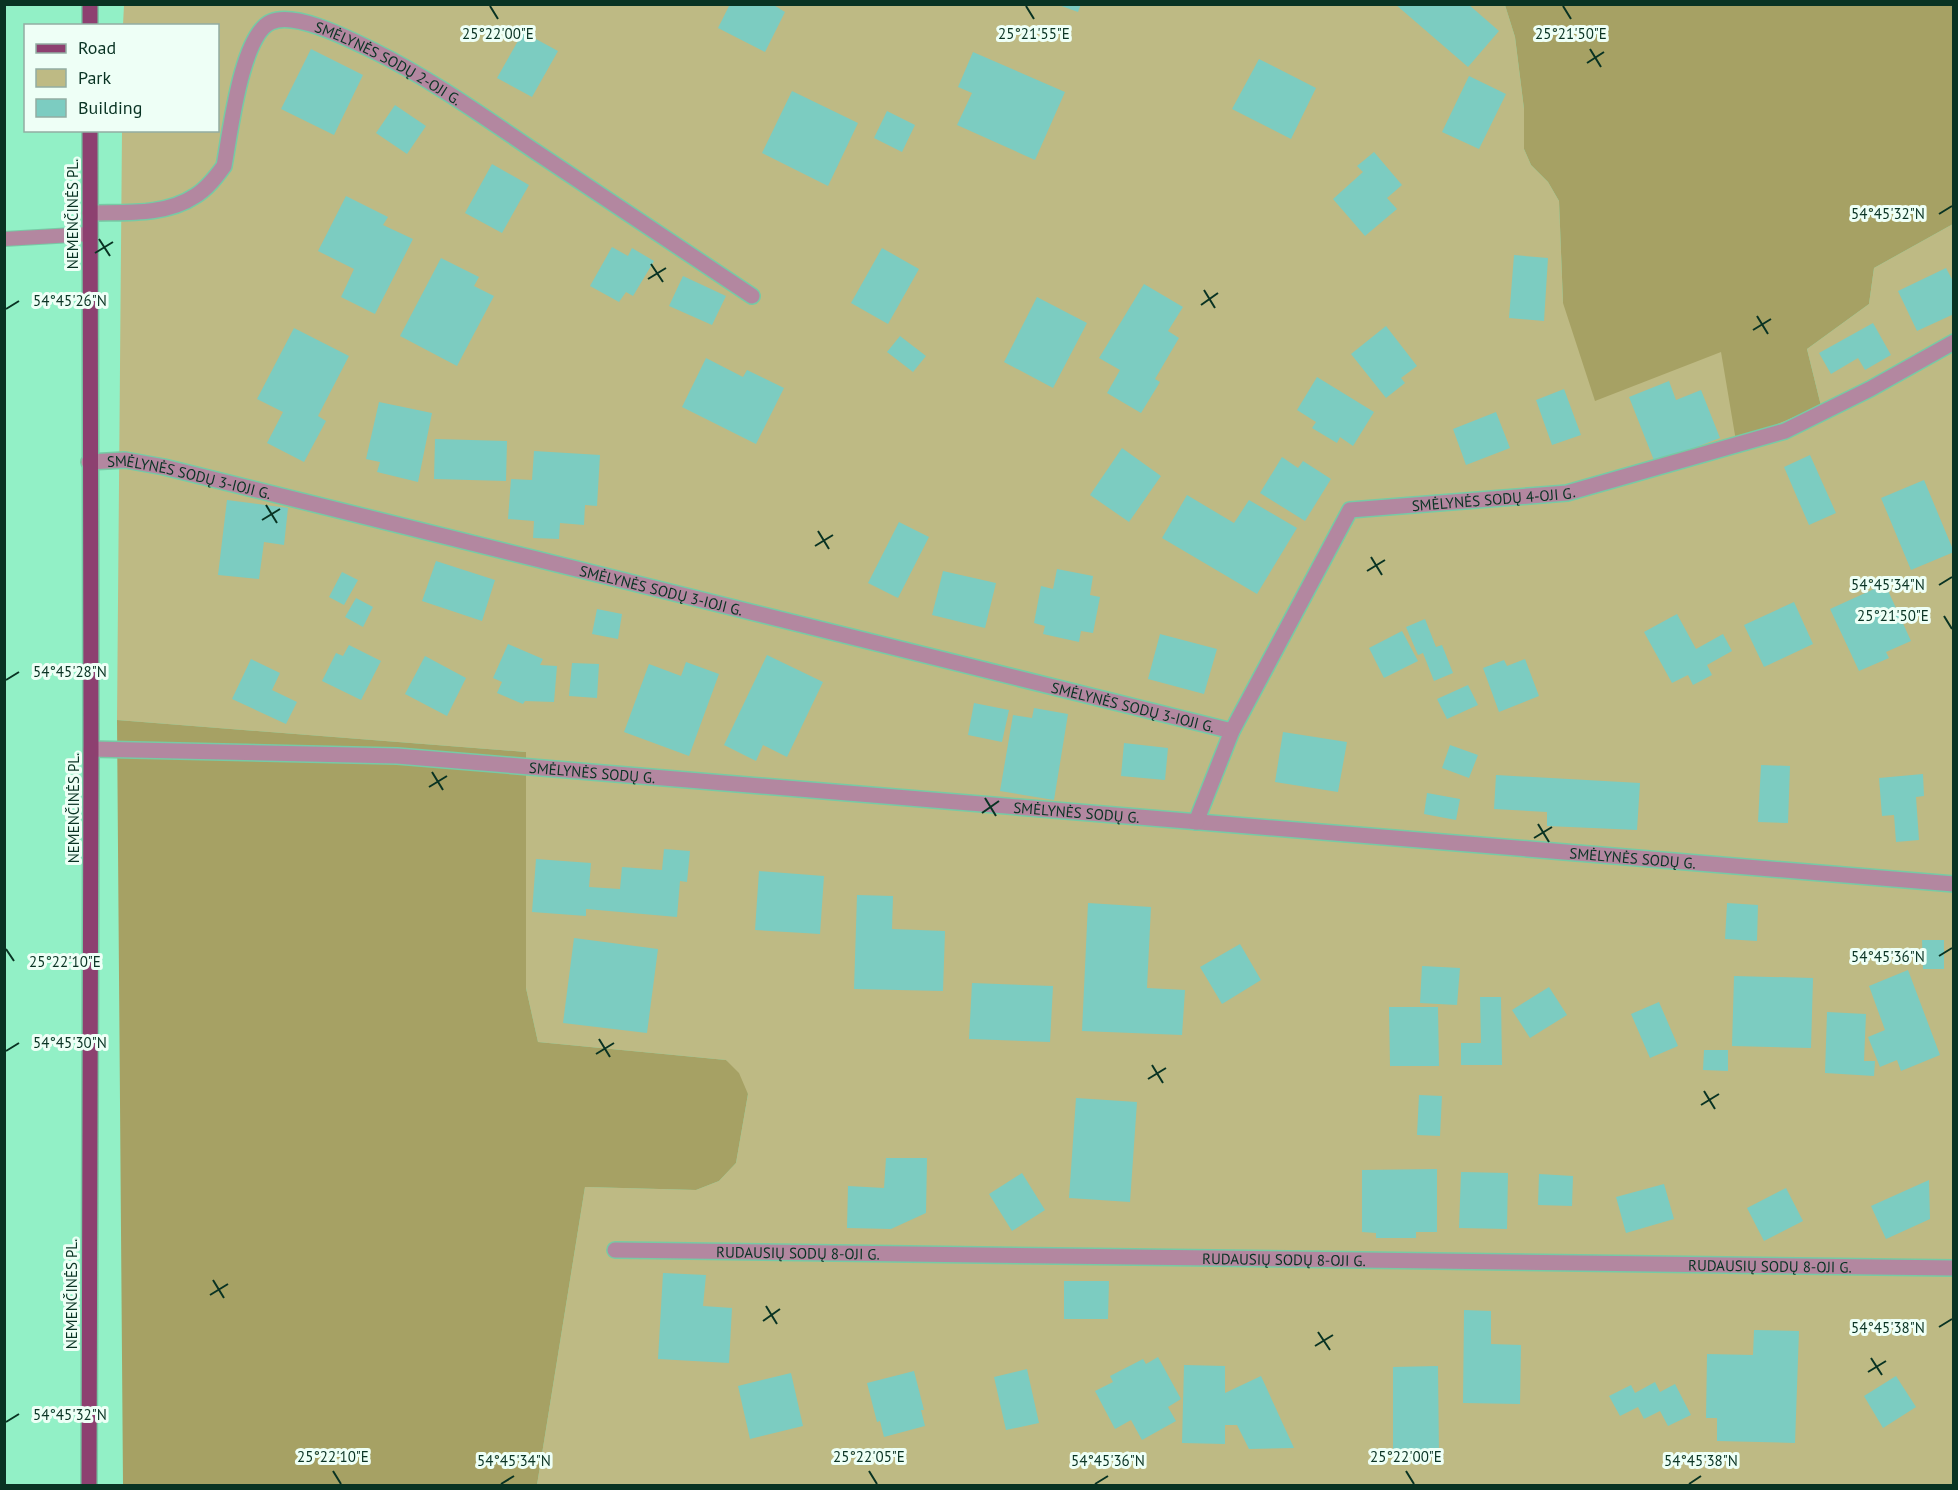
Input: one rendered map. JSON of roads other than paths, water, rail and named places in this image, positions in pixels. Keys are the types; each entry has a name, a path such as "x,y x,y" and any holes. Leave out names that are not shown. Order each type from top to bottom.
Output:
{"main road":[{"path":"90,4 90,24"},
{"name":"NEMENČINĖS PL.","path":"89,1485 90,132"}],"street":[{"name":"SMĖLYNĖS SODŲ 2-OJI G.","path":"90,213 166,209 195,196 214,179 224,166 245,61 256,34 270,22 289,20 314,25 374,51 461,102 752,296"},
{"name":"SMĖLYNĖS SODŲ 4-OJI G.","path":"1196,822 1232,731 1350,510 1567,493 1785,431 1870,389 1953,342"},
{"name":"SMĖLYNĖS SODŲ 3-IOJI G.","path":"89,462 125,460 164,468 1232,731"},
{"name":"SMĖLYNĖS SODŲ G.","path":"91,749 396,756 1953,884"},
{"name":"RUDAUSIŲ SODŲ 8-OJI G.","path":"615,1250 1953,1268"}],"lane":[{"path":"4,239 90,234"}]}
